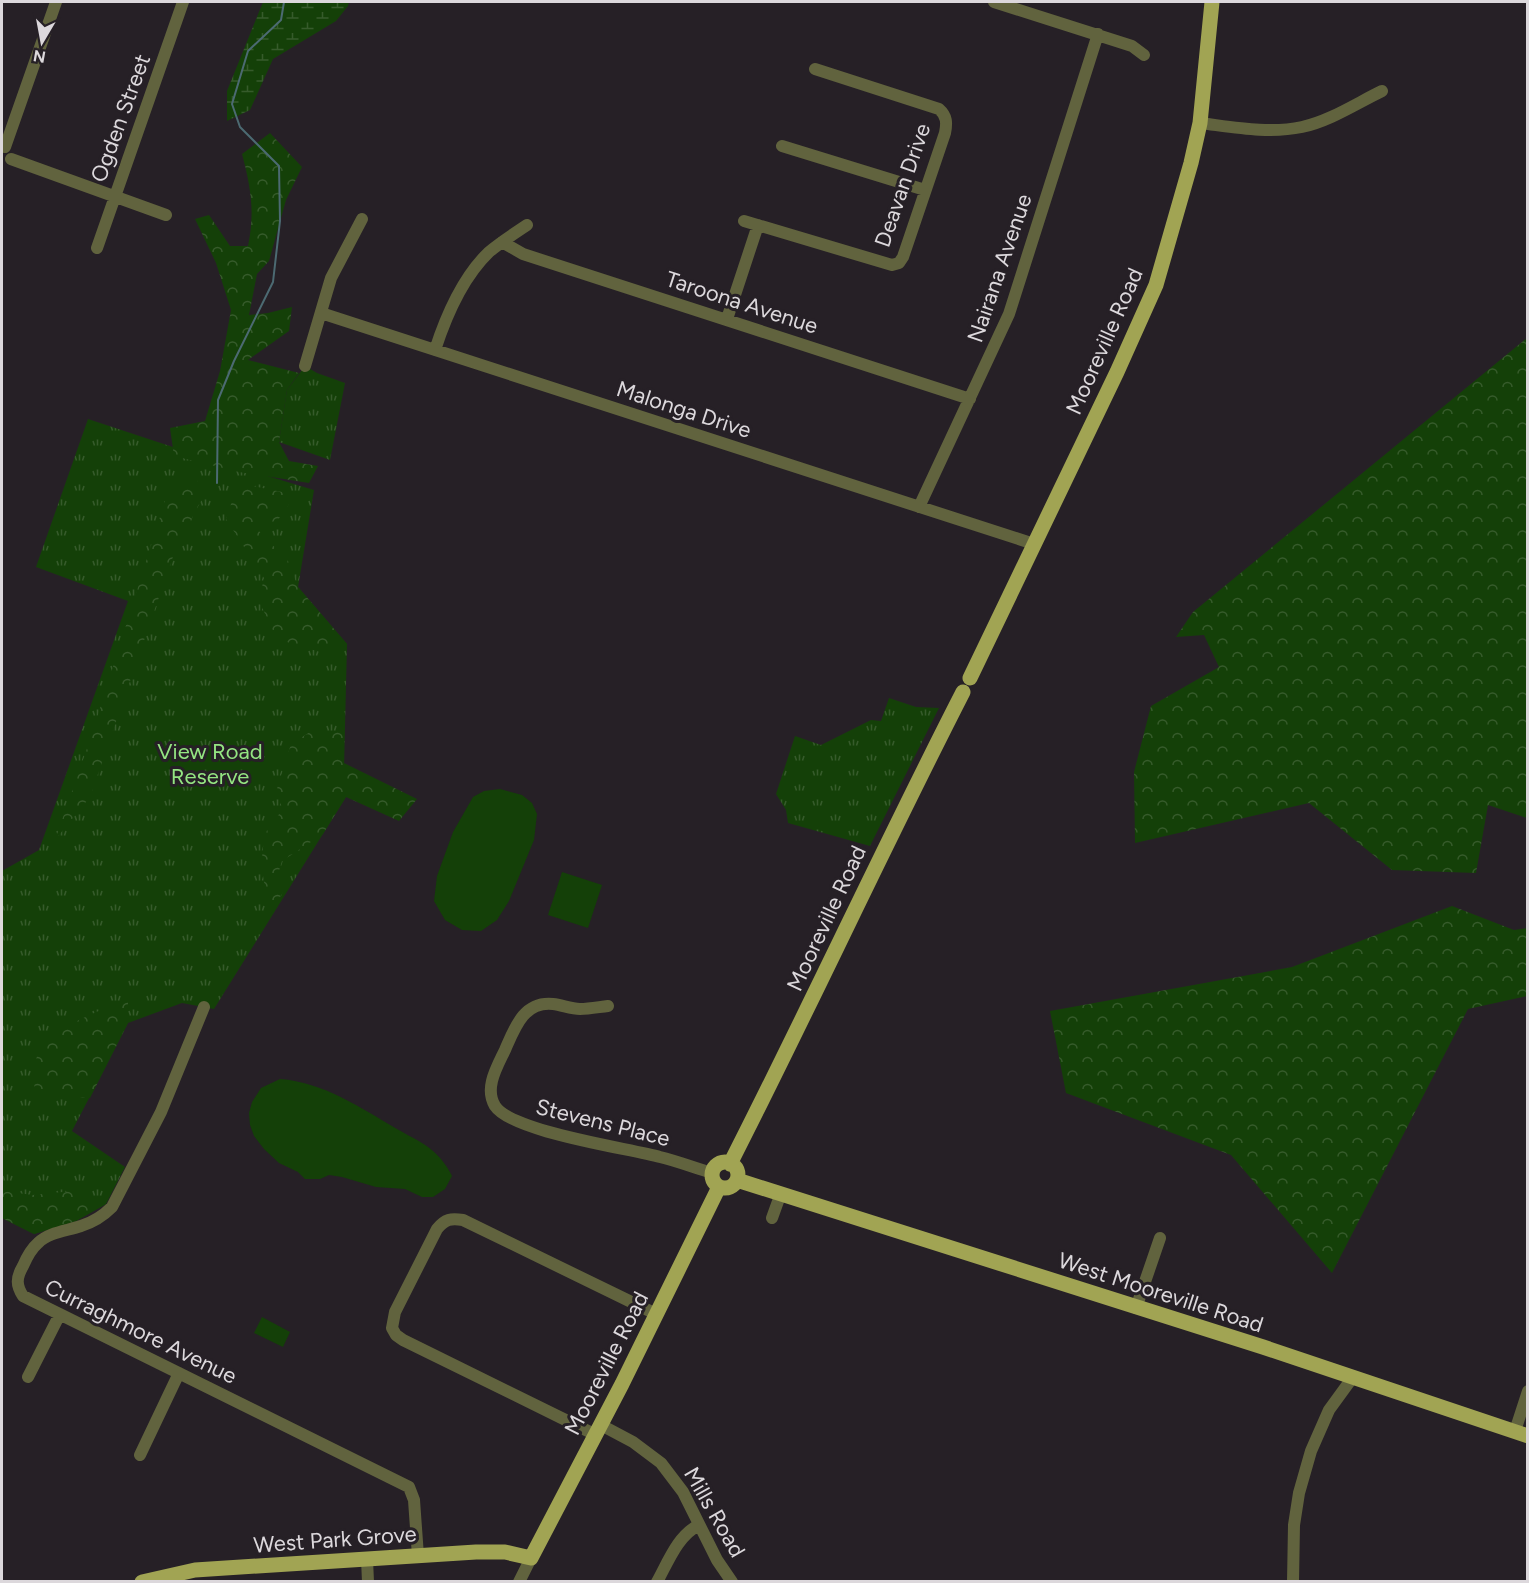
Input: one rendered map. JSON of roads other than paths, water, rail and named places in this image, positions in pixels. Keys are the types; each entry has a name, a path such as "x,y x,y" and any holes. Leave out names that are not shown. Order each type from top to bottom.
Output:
{"main road":[{"name":"Mooreville Road","path":"730,1164 804,1018 897,821 966,685 1117,372 1156,285 1200,123 1212,2"},
{"path":"719,1164 730,1164 736,1168 737,1180 727,1188 715,1180 719,1164"},
{"name":"Mooreville Road","path":"531,1558 599,1430 656,1314 715,1180"},
{"name":"West Mooreville Road","path":"737,1180 1521,1433"},
{"name":"West Park Grove","path":"142,1581 195,1570 367,1559 505,1552 531,1558"}],"street":[{"path":"56,2 3,147 11,153 6,163 166,215"},
{"name":"Ogden Street","path":"96,248 183,2"},
{"path":"994,2 1132,46 1144,55"},
{"name":"Nairana Avenue","path":"919,507 1009,314 1098,34"},
{"name":"Deavan Drive","path":"744,221 892,265 899,263 903,257 946,126 944,113 939,109 815,69"},
{"path":"1200,123 1276,130 1303,127 1383,91"},
{"path":"783,146 925,190"},
{"path":"304,366 331,278 362,219"},
{"path":"435,350 459,294 478,265 502,242 527,225"},
{"path":"727,319 758,225"},
{"name":"Taroona Avenue","path":"502,242 523,254 970,399"},
{"name":"Malonga Drive","path":"321,313 1034,544"},
{"name":"Stevens Place","path":"608,1006 579,1009 542,1004 527,1010 518,1022 495,1073 491,1087 494,1104 506,1117 519,1122 567,1137 659,1156 715,1180"},
{"name":"Curraghmore Avenue","path":"204,1007 161,1112 112,1207 100,1218 56,1233 38,1242 17,1277 18,1287 23,1296 409,1487 414,1500 418,1556"},
{"path":"772,1218 781,1193"},
{"name":"Mills Road","path":"656,1314 463,1220 452,1218 443,1222 437,1229 395,1312 392,1328 403,1340 599,1430 633,1442 661,1464 682,1492 717,1560 732,1581"},
{"path":"1136,1308 1160,1238"},
{"path":"28,1377 60,1314"},
{"path":"140,1455 179,1373"},
{"path":"1293,1581 1294,1525 1299,1493 1311,1451 1329,1410 1353,1377"},
{"path":"1521,1433 1527,1391"},
{"path":"657,1581 680,1541 693,1527 699,1525"},
{"path":"519,1581 531,1558"},
{"path":"367,1559 368,1581"}],"waterway":[{"path":"217,483 218,400 234,361 273,282 280,221 279,166 240,127 232,104 248,51 281,20 284,2"}],"park label":[{"name":"View Road Reserve","path":"210,764"}]}
